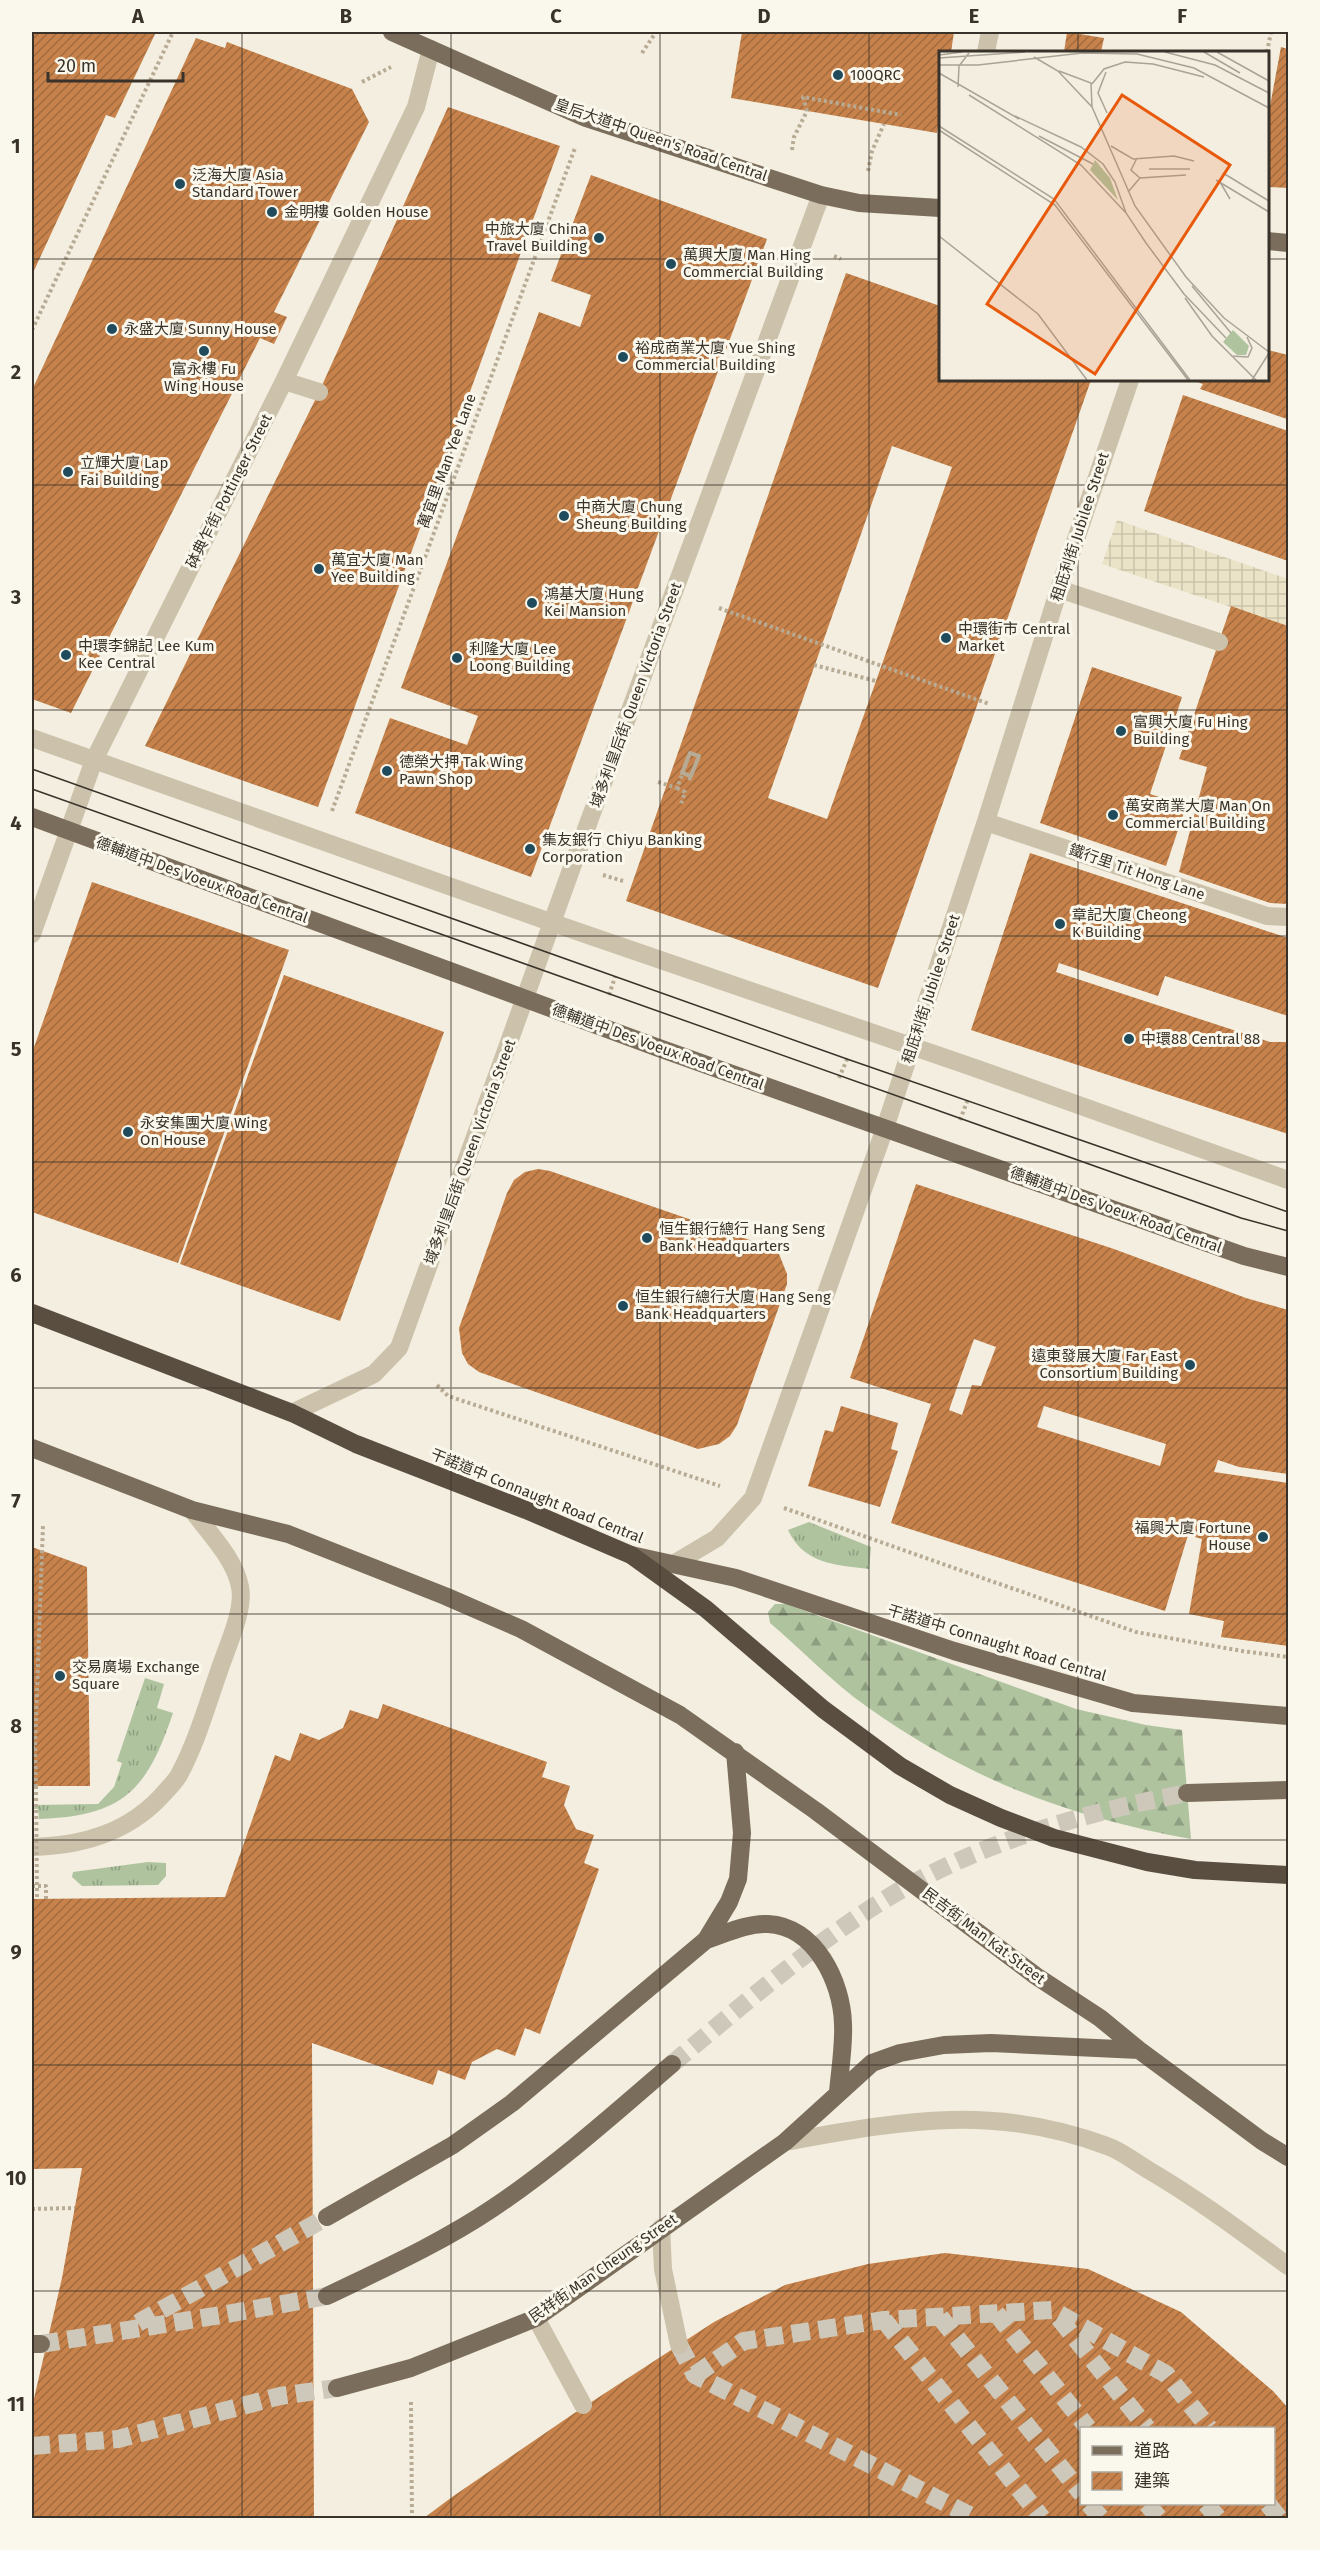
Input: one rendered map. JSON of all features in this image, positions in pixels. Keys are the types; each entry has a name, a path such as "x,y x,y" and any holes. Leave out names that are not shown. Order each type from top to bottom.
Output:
{"highway":[{"name":"干諾道中 Connaught Road Central","path":"32,1313 292,1413 356,1444 526,1510 631,1555"},
{"path":"631,1555 706,1609 823,1709 868,1744 950,1795 1001,1818 1098,1851 1195,1870 1288,1875"}],"main road":[{"name":"皇后大道中 Queen's Road Central","path":"392,32 586,118 820,195 859,203 939,208"},
{"path":"1269,241 1288,243"},
{"name":"德輔道中 Des Voeux Road Central","path":"32,817 885,1128 1244,1256 1288,1267"},
{"path":"32,1448 192,1510"},
{"name":"民吉街 Man Kat Street","path":"192,1510 288,1534 445,1596 521,1629 680,1715 735,1752 1036,1976 1100,2018 1139,2050 1262,2141 1288,2157"},
{"name":"干諾道中 Connaught Road Central","path":"631,1555 736,1578 954,1651 1133,1703 1288,1716"},
{"path":"327,2217 453,2145 512,2103 706,1940 729,1902 738,1879 742,1833 735,1752"},
{"path":"1187,1793 1288,1790"},
{"path":"706,1940 744,1927 768,1924 801,1934 824,1958 834,1980 843,2023 838,2092"},
{"name":"民祥街 Man Cheung Street","path":"337,2388 411,2368 536,2318 785,2142 872,2063 900,2053 944,2045 991,2043 1139,2050"},
{"path":"327,2296 409,2257 492,2209 569,2152 672,2064"}],"street":[{"path":"986,51 990,32"},
{"name":"砵典乍街 Pottinger Street","path":"32,934 93,760 284,381 416,106 431,49"},
{"name":"域多利皇后街 Queen Victoria Street","path":"292,1413 374,1374 399,1348 820,195"},
{"path":"284,381 319,392"},
{"name":"租庇利街 Jubilee Street","path":"675,1563 717,1538 753,1498 885,1128 986,822 1059,589 1130,381"},
{"path":"1059,589 1219,642"},
{"path":"32,738 1288,1180"},
{"name":"鐵行里 Tit Hong Lane","path":"986,822 1267,916 1288,917"},
{"path":"32,1847 78,1843 107,1835 131,1823 156,1803 179,1776 195,1742 239,1612 241,1588 232,1565 192,1510"},
{"path":"785,2142 918,2120 979,2119 1036,2125 1108,2146 1192,2196 1288,2266"},
{"path":"661,2228 663,2269 679,2345"},
{"path":"536,2318 584,2405"}],"path":[{"path":"32,330 172,32"},
{"path":"642,53 656,32"},
{"path":"1267,51 1271,32"},
{"path":"362,82 392,67"},
{"path":"794,137 807,111 803,97 901,115"},
{"path":"866,180 872,151 884,124"},
{"name":"萬宜里 Man Yee Lane","path":"330,818 575,147"},
{"path":"834,256 841,259"},
{"path":"718,608 990,705"},
{"path":"814,665 876,681"},
{"path":"677,788 690,753 699,756"},
{"path":"682,773 691,776 699,756"},
{"path":"688,783 699,756"},
{"path":"657,782 685,792 681,804"},
{"path":"598,1025 626,948"},
{"path":"829,1107 858,1028"},
{"path":"949,1150 967,1100 975,1068"},
{"path":"437,1385 448,1396 720,1486"},
{"path":"783,1508 1136,1632 1288,1657"},
{"path":"37,1899 33,1748 43,1525"},
{"path":"32,1886 46,1886 46,1900"},
{"path":"32,2209 75,2208"},
{"path":"411,2368 412,2518"}],"green space":[{"path":"809,1522 871,1547 869,1569 822,1561 803,1550 788,1530"},
{"path":"775,1604 786,1604 1076,1709 1146,1725 1182,1730 1191,1839 1145,1830 1061,1806 1021,1792 943,1755 853,1697 770,1623 768,1612"},
{"path":"145,1678 164,1684 157,1708 173,1713 153,1762 142,1780 128,1794 92,1812 68,1817 39,1819 38,1809 32,1809 32,1805 98,1804 114,1787 122,1763 117,1761"},
{"path":"148,1862 166,1863 166,1876 158,1885 82,1886 72,1877 73,1872"}],"shaded area":[{"path":"1117,520 1288,579 1288,626 1102,564"}],"building":[{"path":"32,32 156,32 115,118 106,115 32,275"},
{"name":"100QRC","path":"742,32 954,32 951,51 939,51 937,133 731,98"},
{"path":"1067,32 1104,38 1101,51 1064,51"},
{"path":"196,38 225,48 227,42 352,89 369,122 274,312 287,317 274,344 260,338 71,713 32,699 32,390"},
{"path":"1281,47 1288,49 1288,188 1269,187 1269,112"},
{"name":"萬宜大廈 Man Yee Building","path":"448,107 560,146 318,807 145,746 319,392"},
{"path":"591,175 767,239 531,877 355,813 390,718 467,745 478,716 401,688 539,312 580,327 591,295 551,281"},
{"name":"中環街市 Central Market","path":"846,273 939,306 939,381 1091,381 878,988 626,901","holes":["892,446 952,467 827,819 768,798"]},
{"path":"1269,350 1288,355 1287,419 1200,389 1203,384 1197,382 1269,381"},
{"path":"1183,395 1288,431 1288,561 1144,511"},
{"path":"1231,606 1288,626 1288,904 1270,903 1179,872 1207,767 1179,759"},
{"path":"1092,667 1182,697 1150,794 1186,806 1166,866 1040,823"},
{"path":"1030,853 1288,938 1288,1016 1165,976 1158,996 1059,963 1056,972 1270,1042 1288,1042 1288,1134 971,1030"},
{"name":"永安集團大廈 Wing On House","path":"92,882 289,950 178,1263 32,1212 32,1053"},
{"path":"284,975 444,1032 340,1321 180,1264"},
{"name":"恒生銀行總行 Hang Seng Bank Headquarters","path":"538,1169 550,1171 770,1247 779,1254 787,1274 787,1284 737,1425 730,1436 719,1444 698,1449 479,1372 468,1364 462,1353 459,1328 507,1193 514,1180 525,1172"},
{"path":"916,1184 1114,1249 1246,1298 1288,1310 1288,1474 1239,1467 1218,1460 1214,1472 1288,1483 1288,1646 1221,1637 1224,1621 1189,1614 1202,1539 1188,1535 1165,1611 891,1523 931,1404 850,1378","holes":["974,1339 996,1347 981,1386 972,1385 962,1415 949,1410","1044,1406 1166,1444 1160,1466 1037,1427"]},
{"path":"841,1406 898,1423 891,1449 898,1451 880,1507 808,1486 825,1430 833,1432"},
{"name":"交易廣場 Exchange Square","path":"32,1547 87,1567 90,1786 32,1786"},
{"path":"383,1704 547,1762 542,1777 570,1786 564,1805 576,1829 594,1835 584,1863 599,1869 540,2034 525,2028 515,2056 497,2049 472,2062 465,2080 438,2070 433,2085 312,2043 314,2518 32,2518 32,2407 62,2278 82,2168 32,2169 32,1899 225,1897 275,1755 290,1761 300,1733 319,1740 343,1728 350,1710 378,1719"},
{"path":"945,2253 1088,2269 1181,2312 1273,2391 1288,2408 1288,2518 424,2518 573,2414 714,2322 785,2285 868,2264"}],"tunnel":[{"path":"672,2064 823,1942 876,1905 912,1884 949,1865 1026,1834 1106,1811 1187,1793"},
{"path":"138,2323 327,2217"},
{"path":"41,2344 327,2296"},
{"path":"695,2375 744,2341 884,2320 1052,2310 1166,2374 1208,2427"},
{"path":"996,2313 1087,2427"},
{"path":"940,2317 1080,2492"},
{"path":"1059,2318 1146,2427"},
{"path":"884,2320 1042,2518"},
{"path":"679,2345 695,2375 975,2518"},
{"path":"32,2446 118,2439 280,2396 337,2388"},
{"path":"1090,2505 1101,2518"},
{"path":"1148,2505 1159,2518"},
{"path":"1207,2505 1218,2518"},
{"path":"1269,2505 1279,2518"}],"tram line":[{"path":"32,769 847,1059 1288,1212"},
{"path":"32,789 1241,1218 1288,1231"}],"place":[{"name":"100QRC","path":"838,75"},
{"name":"泛海大廈 Asia Standard Tower","path":"180,184"},
{"name":"金明樓 Golden House","path":"272,212"},
{"name":"中旅大廈 China Travel Building","path":"599,238"},
{"name":"萬興大廈 Man Hing Commercial Building","path":"671,264"},
{"name":"永盛大廈 Sunny House","path":"112,329"},
{"name":"富永樓 Fu Wing House","path":"204,351"},
{"name":"裕成商業大廈 Yue Shing Commercial Building","path":"623,357"},
{"name":"立輝大廈 Lap Fai Building","path":"68,472"},
{"name":"中商大廈 Chung Sheung Building","path":"564,516"},
{"name":"萬宜大廈 Man Yee Building","path":"319,569"},
{"name":"鴻基大廈 Hung Kei Mansion","path":"532,603"},
{"name":"中環街市 Central Market","path":"946,638"},
{"name":"中環李錦記 Lee Kum Kee Central","path":"66,655"},
{"name":"利隆大廈 Lee Loong Building","path":"457,658"},
{"name":"富興大廈 Fu Hing Building","path":"1121,731"},
{"name":"德榮大押 Tak Wing Pawn Shop","path":"387,771"},
{"name":"萬安商業大廈 Man On Commercial Building","path":"1113,815"},
{"name":"集友銀行 Chiyu Banking Corporation","path":"530,849"},
{"name":"章記大廈 Cheong K Building","path":"1060,924"},
{"name":"中環88 Central 88","path":"1129,1039"},
{"name":"永安集團大廈 Wing On House","path":"128,1132"},
{"name":"恒生銀行總行 Hang Seng Bank Headquarters","path":"647,1238"},
{"name":"恒生銀行總行大廈 Hang Seng Bank Headquarters","path":"623,1306"},
{"name":"遠東發展大廈 Far East Consortium Building","path":"1190,1365"},
{"name":"福興大廈 Fortune House","path":"1263,1537"},
{"name":"交易廣場 Exchange Square","path":"60,1676"}]}
